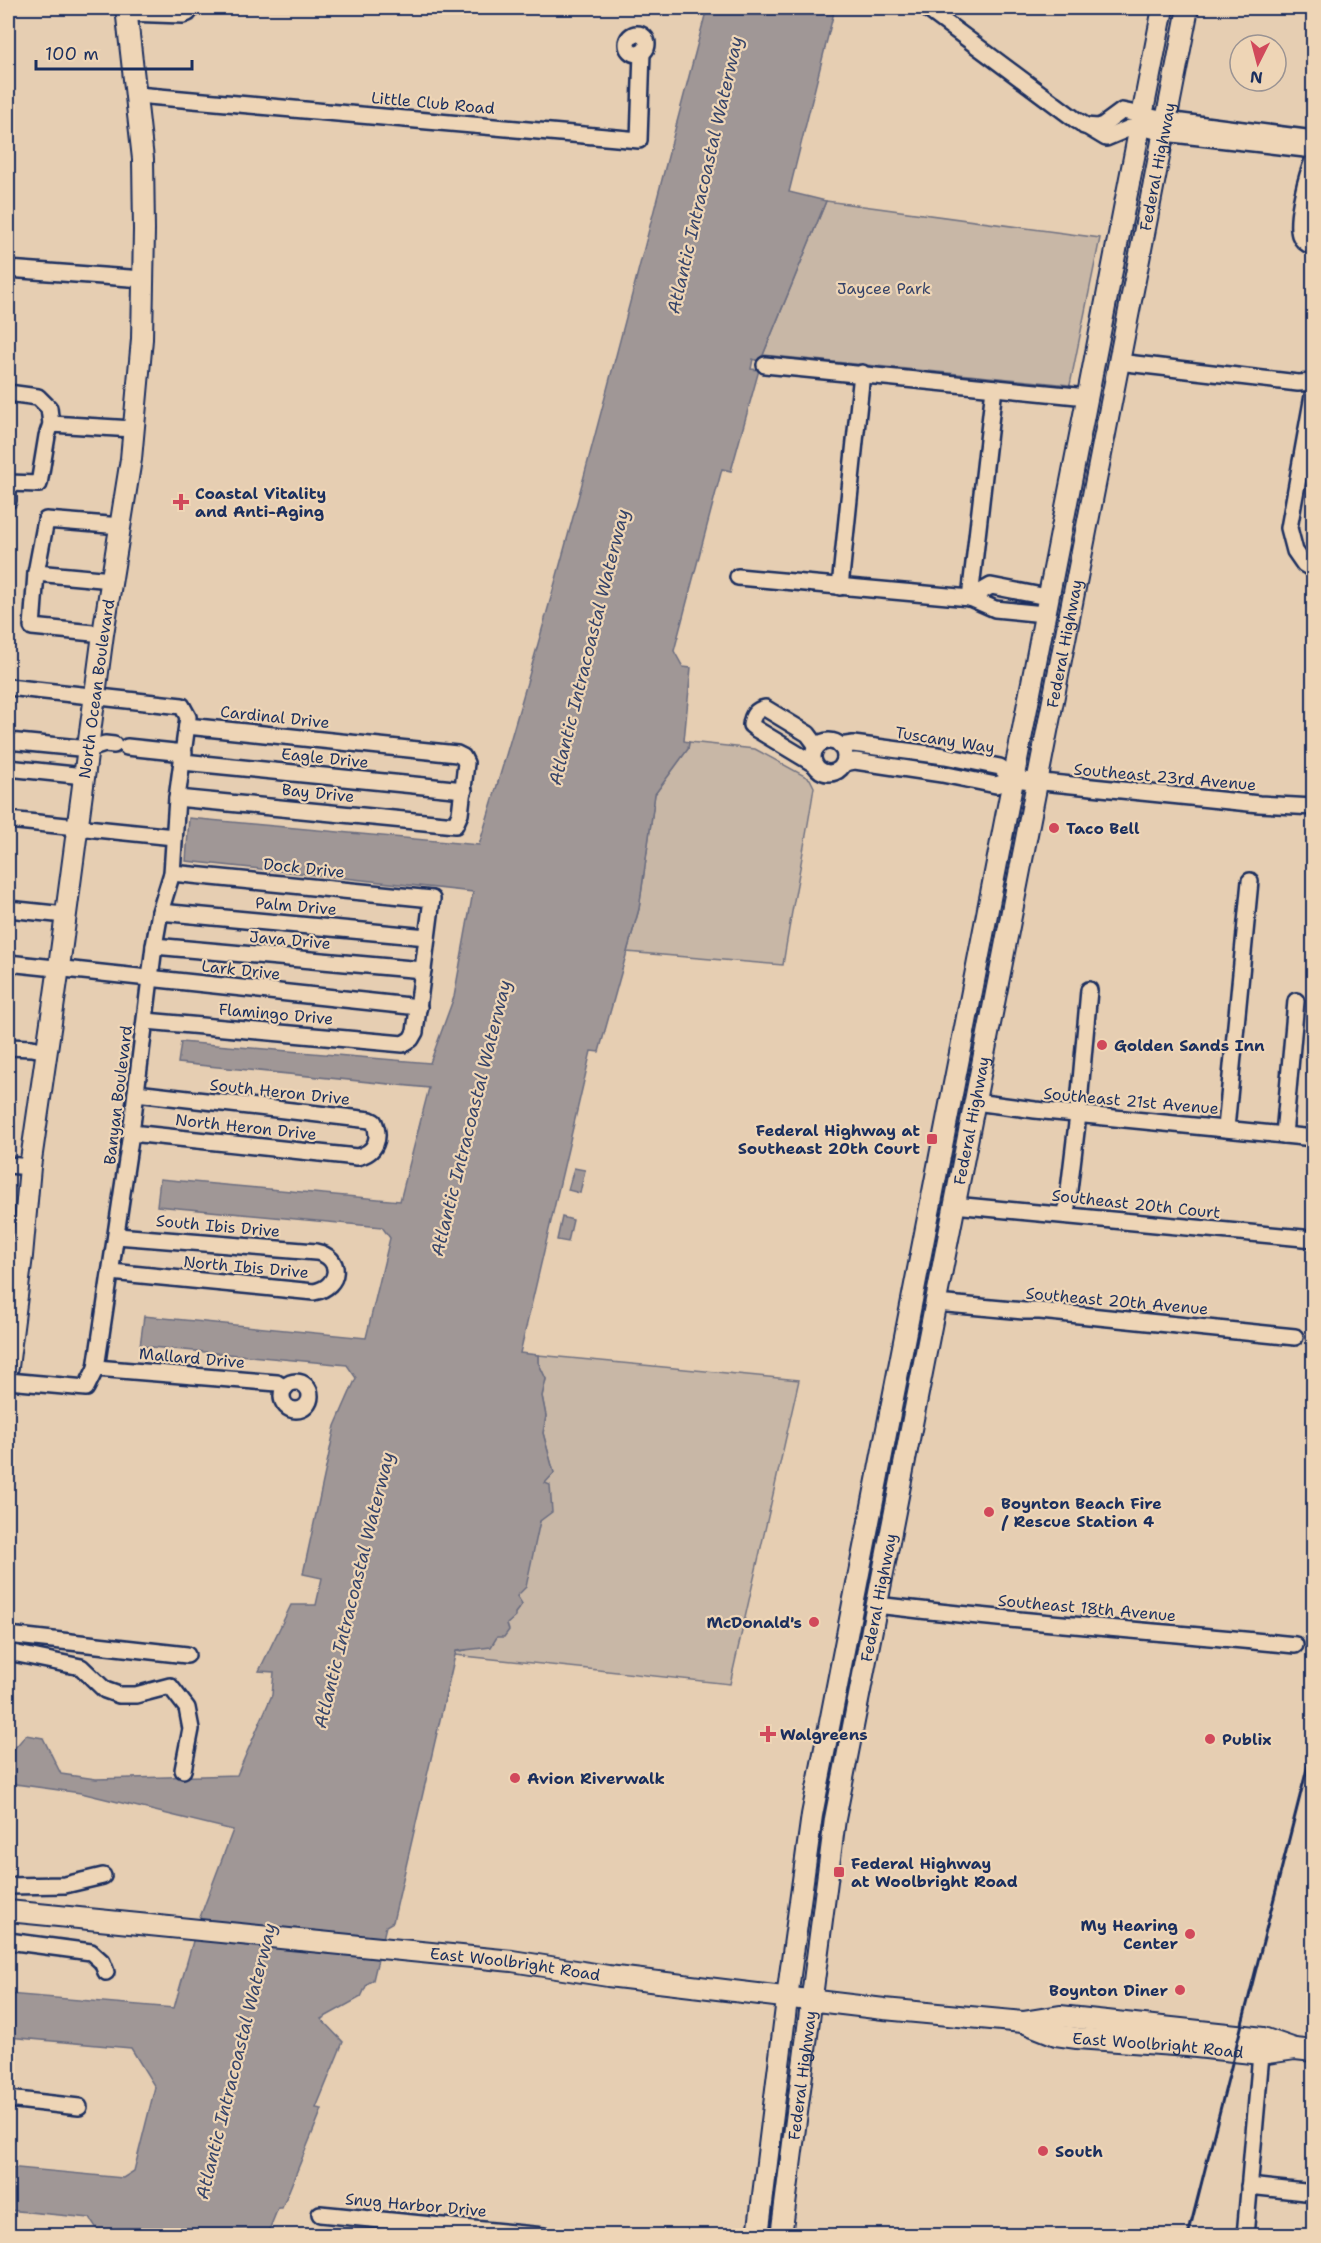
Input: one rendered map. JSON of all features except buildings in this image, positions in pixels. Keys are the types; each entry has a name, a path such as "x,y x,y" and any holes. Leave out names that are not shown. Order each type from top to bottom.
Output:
{"main road":[{"name":"Federal Highway","path":"758,2235 812,1815 1163,8"},
{"name":"Federal Highway","path":"781,2235 833,1831 1188,8"},
{"name":"North Ocean Boulevard","path":"8,1358 22,1256 30,1167 84,776 101,696 103,634 121,526 142,339 144,184 127,10"},
{"path":"1115,254 1118,271 1106,336 1111,353 1118,362"},
{"path":"1094,357 1103,369 1105,381 1092,450 1092,462 1096,474"},
{"path":"1046,606 1056,605 1066,636"},
{"path":"972,982 975,1009 961,1083 975,1102"},
{"path":"950,1105 970,1123"},
{"path":"859,1576 875,1614"},
{"path":"854,1600 875,1614"},
{"name":"East Woolbright Road","path":"8,1911 512,1961 608,1976 1023,2022 1060,2016 1071,2017 1263,2038 1304,2050"},
{"name":"East Woolbright Road","path":"1023,2022 1056,2036 1261,2054 1304,2050"}],"street":[{"path":"127,10 183,15 191,8"},
{"path":"926,8 1084,126 1106,138 1142,121 1165,127 1314,150"},
{"name":"Little Club Road","path":"137,95 639,140 642,52"},
{"path":"1165,127 1314,139"},
{"path":"1314,159 1305,186 1299,227 1304,242 1314,248"},
{"path":"8,269 143,279"},
{"path":"1118,362 1298,383 1314,382"},
{"path":"765,365 1087,397"},
{"path":"840,587 862,374"},
{"path":"970,598 994,387"},
{"path":"1314,390 1289,528 1295,551 1305,564 1314,570"},
{"path":"8,393 38,397 44,401 49,408 51,424 39,484 8,483 8,501"},
{"path":"51,424 133,429"},
{"path":"103,634 32,627 36,573 46,520 121,526"},
{"path":"36,573 112,579"},
{"path":"738,577 970,598 995,609 1046,606"},
{"path":"970,598 991,586 1046,606"},
{"path":"8,687 182,706 188,717 187,726"},
{"name":"Tuscany Way","path":"765,708 808,734 817,746 831,741 840,746 853,744 958,759 1000,767 1012,779 996,785 855,761 844,763 838,771 829,773 820,771 814,764 750,725 751,718 758,710 765,708"},
{"name":"Cardinal Drive","path":"187,726 457,754 463,757 466,763 464,790"},
{"name":"Banyan Boulevard","path":"96,1368 117,1236 154,946 160,912 172,873 177,798 187,726"},
{"name":"Eagle Drive","path":"8,741 89,749 105,744 183,757 464,790"},
{"path":"814,764 813,754 817,746"},
{"path":"840,746 844,754 844,763"},
{"path":"8,768 84,776"},
{"name":"Southeast 23rd Avenue","path":"1012,779 1314,807"},
{"name":"Bay Drive","path":"177,798 455,825 460,814 464,790"},
{"path":"8,820 174,837"},
{"name":"Dock Drive","path":"172,873 432,899 428,937"},
{"path":"1226,1128 1250,881"},
{"path":"8,909 65,915"},
{"name":"Palm Drive","path":"160,912 428,937"},
{"path":"419,1007 428,937"},
{"name":"Java Drive","path":"154,946 423,970"},
{"name":"Lark Drive","path":"8,963 419,1007"},
{"path":"1066,1215 1089,990"},
{"path":"1284,1135 1296,1001"},
{"name":"Flamingo Drive","path":"146,1021 403,1044 411,1039 415,1032 419,1007"},
{"path":"8,1047 46,1051"},
{"name":"South Heron Drive","path":"136,1094 370,1120 374,1122 377,1129 378,1139 371,1151 357,1156"},
{"name":"Southeast 21st Avenue","path":"975,1102 1078,1115 1314,1138"},
{"name":"North Heron Drive","path":"131,1133 357,1156"},
{"path":"8,1165 30,1167"},
{"name":"Southeast 20th Court","path":"954,1205 1314,1239"},
{"name":"South Ibis Drive","path":"117,1236 316,1252"},
{"name":"North Ibis Drive","path":"111,1272 314,1292 328,1287 335,1272 329,1257 316,1252"},
{"name":"Southeast 20th Avenue","path":"936,1303 1052,1312 1295,1337"},
{"path":"15,1382 86,1388 96,1368"},
{"name":"Mallard Drive","path":"96,1368 277,1383 285,1388"},
{"name":"Southeast 18th Avenue","path":"875,1614 1164,1632 1295,1645"},
{"path":"8,1635 187,1655"},
{"path":"8,1652 81,1667 105,1690 119,1695 136,1695 170,1686 187,1708 191,1729 183,1770"},
{"path":"8,1886 65,1885 103,1876"},
{"path":"8,1941 91,1952 102,1962 106,1972"},
{"path":"1245,2235 1261,2054"},
{"path":"8,2099 79,2107"},
{"path":"1249,2186 1314,2193"},
{"name":"Snug Harbor Drive","path":"320,2214 544,2235"}],"green space":[{"name":"Jaycee Park","path":"826,201 1100,238 1070,385 763,355"},
{"path":"689,742 755,749 810,779 814,787 783,965 627,952 639,909 655,794 688,749"},
{"path":"538,1355 799,1380 730,1684 455,1655 456,1651 461,1652 497,1637 522,1604 517,1596 540,1521 544,1483 554,1473 543,1433 546,1416 542,1396 546,1379 538,1362"}],"water":[{"name":"Atlantic Intracoastal Waterway","path":"707,8 835,8 789,192 826,201 763,355 758,361 753,359 751,369 759,370 731,471 722,469 674,651 683,667 691,668 684,741 689,742 688,749 655,794 639,909 599,1052 591,1051 520,1353 538,1355 538,1362 546,1379 542,1396 546,1416 543,1433 554,1473 545,1483 550,1485 552,1512 540,1521 526,1587 517,1596 522,1604 515,1613 515,1617 507,1624 509,1630 504,1637 497,1637 491,1647 456,1651 393,1922 386,1926 373,1980 367,1984 361,1997 321,2019 343,2042 316,2108 322,2109 282,2208 278,2208 267,2235 101,2235 90,2218 8,2210 8,2167 123,2178 134,2171 155,2087 131,2048 8,2037 8,1994 174,2008 199,1920 233,1830 81,1793 8,1783 8,1756 26,1735 43,1738 61,1774 96,1779 237,1775 272,1695 274,1672 259,1671 291,1605 316,1605 322,1578 303,1574 335,1426 356,1378 347,1365 140,1346 144,1316 366,1338 390,1238 382,1227 157,1206 160,1179 400,1201 429,1088 178,1063 181,1042 430,1063 454,997 473,892 186,861 189,818 479,845 569,532"},
{"path":"574,1168 585,1170 580,1193 568,1190"},
{"path":"562,1217 573,1220 568,1242 557,1240"}],"railway":[{"path":"1188,2236 1314,1741"}],"place":[{"name":"Coastal Vitality and Anti-Aging","path":"181,502"},
{"name":"Taco Bell","path":"1054,828"},
{"name":"Golden Sands Inn","path":"1102,1045"},
{"name":"Federal Highway at Southeast 20th Court","path":"932,1139"},
{"name":"Boynton Beach Fire / Rescue Station 4","path":"989,1512"},
{"name":"McDonald's","path":"814,1622"},
{"name":"Walgreens","path":"768,1734"},
{"name":"Publix","path":"1210,1739"},
{"name":"Avion Riverwalk","path":"515,1778"},
{"name":"Federal Highway at Woolbright Road","path":"839,1872"},
{"name":"My Hearing Center","path":"1190,1934"},
{"name":"Boynton Diner","path":"1180,1990"},
{"name":"South","path":"1043,2151"}]}
